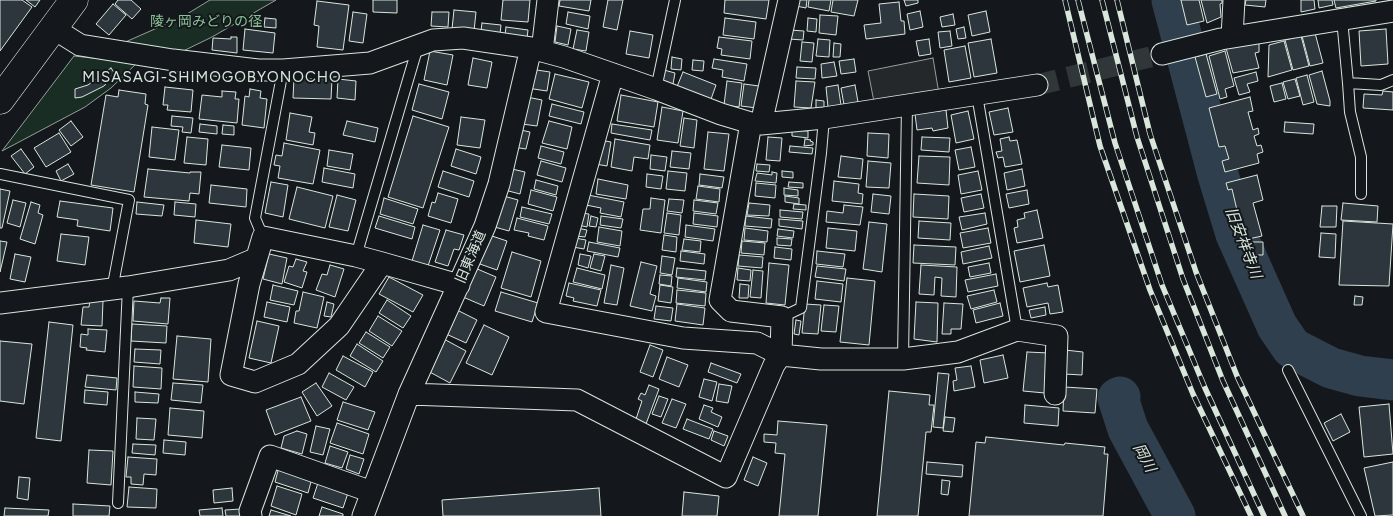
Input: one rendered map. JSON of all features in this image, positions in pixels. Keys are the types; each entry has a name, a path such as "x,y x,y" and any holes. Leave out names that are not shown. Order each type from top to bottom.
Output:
{"main road":[{"path":"0,100 74,0"}],"street":[{"name":"旧東海道","path":"363,516 409,394 485,226 499,184 548,0"},
{"path":"409,394 577,400 726,477 774,365 781,355 782,318 731,311 720,300 756,124 789,0"},
{"path":"1232,37 1234,0"},
{"path":"1176,50 1232,37 1393,11"},
{"path":"53,28 80,45 173,60 258,70 283,70 370,63 433,40 462,38 536,50 564,57 721,114 756,124 824,118 1038,85"},
{"path":"613,74 546,312 683,338 757,343 781,355 821,359 903,359 958,352 1017,330 1057,336 1055,394"},
{"path":"382,263 339,326 298,364 255,382 231,375 248,284 263,237 356,256 382,263 459,285"},
{"path":"0,303 120,289 229,270 255,259"},
{"path":"251,516 250,511 270,456 372,492"}],"lane":[{"path":"656,89 675,0"},
{"path":"1342,19 1350,112 1361,157 1361,194"},
{"path":"356,256 418,45"},
{"path":"263,237 255,218 283,70"},
{"path":"1348,83 1381,85 1393,80"},
{"path":"977,94 1017,330"},
{"path":"903,359 907,105"},
{"path":"782,318 801,308 824,118"},
{"path":"0,174 129,200 120,289 118,503"},
{"path":"1288,370 1361,516"}],"green space":[{"name":"陵ヶ岡みどりの径","path":"210,0 276,0 212,37 175,55 114,47 182,17"},
{"name":"陵ヶ岡みどりの径","path":"74,56 137,63 111,88 85,107 2,151"}],"shaded area":[{"path":"933,58 939,94 875,107 868,71"}],"building":[{"path":"0,0 22,0 32,7 0,51"},
{"path":"26,0 40,0 35,7"},
{"path":"118,0 131,0 141,9 132,19 115,4"},
{"path":"373,0 397,0 397,13 373,12"},
{"path":"503,0 530,0 528,22 501,20"},
{"path":"560,0 591,0 589,11 559,6"},
{"path":"608,0 623,0 617,30 603,27"},
{"path":"725,0 769,0 766,19 724,13"},
{"path":"797,0 807,0 806,8 796,6"},
{"path":"809,0 831,0 829,11 808,7"},
{"path":"833,0 858,0 854,16 831,12"},
{"path":"904,0 918,0 918,3 906,6"},
{"path":"1181,0 1199,0 1204,21 1187,25"},
{"path":"1201,0 1222,0 1220,4 1221,17 1207,23"},
{"path":"1246,0 1266,0 1265,7 1245,5"},
{"path":"1301,0 1314,0 1315,9 1301,12"},
{"path":"1318,0 1332,0 1333,5 1319,8"},
{"path":"1334,0 1376,0 1376,1 1336,8"},
{"path":"317,1 349,5 343,50 317,47 319,26 314,25"},
{"path":"899,2 901,21 904,21 905,34 866,39 864,25 881,23 879,4"},
{"path":"113,4 126,15 109,35 96,24"},
{"path":"454,10 476,12 474,31 452,29"},
{"path":"920,11 923,27 910,30 907,14"},
{"path":"986,11 990,32 972,36 968,15"},
{"path":"353,12 367,14 363,43 349,41"},
{"path":"432,12 449,12 448,27 431,26"},
{"path":"568,12 590,16 588,29 566,24"},
{"path":"953,14 955,25 942,27 940,17"},
{"path":"820,15 838,16 836,35 819,33"},
{"path":"265,18 276,19 276,28 264,27"},
{"path":"725,18 756,22 754,39 723,35"},
{"path":"808,18 817,19 816,32 807,31"},
{"path":"482,23 501,25 500,34 481,31"},
{"path":"557,26 571,29 568,45 555,42"},
{"path":"506,27 528,30 527,38 505,35"},
{"path":"964,27 966,38 958,39 956,29"},
{"path":"245,29 275,33 273,53 243,50"},
{"path":"1386,29 1388,64 1361,66 1359,31"},
{"path":"577,30 589,32 586,51 573,49"},
{"path":"790,30 804,31 803,40 789,39"},
{"path":"630,31 653,35 649,58 626,54"},
{"path":"950,31 952,46 940,48 938,32"},
{"path":"1315,33 1323,63 1310,66 1302,36"},
{"path":"1301,36 1309,66 1293,70 1285,40"},
{"path":"231,37 237,37 237,53 212,50 213,38 231,39"},
{"path":"719,37 752,41 750,59 721,55 722,49 717,48"},
{"path":"818,39 830,40 829,57 816,56"},
{"path":"929,39 931,54 919,56 916,41"},
{"path":"991,39 997,73 974,77 968,43"},
{"path":"1259,40 1259,52 1255,53 1259,68 1233,73 1226,48"},
{"path":"1284,41 1292,70 1268,77 1269,45"},
{"path":"802,42 814,43 812,62 800,61"},
{"path":"834,43 841,44 840,57 833,57"},
{"path":"965,46 971,78 949,82 944,50"},
{"path":"430,51 453,55 447,85 424,80"},
{"path":"1225,51 1234,86 1225,89 1227,97 1220,99 1209,56"},
{"path":"1206,54 1217,94 1206,97 1195,57"},
{"path":"672,57 682,59 681,70 671,69"},
{"path":"473,58 492,62 487,88 468,85"},
{"path":"714,59 747,64 744,81 722,77 723,70 712,68"},
{"path":"854,59 856,72 841,74 839,61"},
{"path":"693,60 704,61 703,71 692,70"},
{"path":"834,62 837,76 822,78 821,64"},
{"path":"797,67 816,68 815,79 796,78"},
{"path":"111,68 115,74 104,86 82,97 75,98 75,89 88,85"},
{"path":"530,69 550,72 547,91 527,88"},
{"path":"664,70 675,73 673,84 662,82"},
{"path":"1322,71 1330,106 1317,104 1309,75"},
{"path":"683,72 716,85 710,102 676,89"},
{"path":"1256,72 1258,81 1247,84 1250,92 1239,95 1234,78"},
{"path":"555,74 589,82 582,108 549,99"},
{"path":"1307,75 1314,102 1303,105 1296,78"},
{"path":"294,78 332,79 331,99 293,98"},
{"path":"338,79 356,81 355,100 337,98"},
{"path":"1295,79 1300,96 1288,99 1283,82"},
{"path":"727,81 742,83 739,107 724,105"},
{"path":"796,81 815,82 811,108 794,107"},
{"path":"1282,83 1286,99 1274,102 1270,86"},
{"path":"419,84 449,92 442,119 412,110"},
{"path":"744,84 759,86 757,108 741,106"},
{"path":"838,85 841,105 828,107 826,87"},
{"path":"855,85 858,102 844,105 841,88"},
{"path":"165,87 193,90 191,112 167,110 168,105 163,105"},
{"path":"250,89 261,91 260,98 267,99 264,128 242,125 245,96 249,97"},
{"path":"119,90 146,94 145,104 148,105 134,192 91,185 106,95 118,97"},
{"path":"222,91 236,92 235,99 239,99 237,123 199,119 202,95 222,97"},
{"path":"1383,91 1393,92 1393,110 1363,108 1364,94 1382,95"},
{"path":"621,95 658,102 654,127 617,121"},
{"path":"527,97 542,100 537,126 522,124"},
{"path":"1250,97 1253,111 1248,112 1253,130 1258,128 1259,134 1254,136 1257,146 1261,145 1263,152 1257,154 1259,163 1225,172 1222,161 1229,159 1225,146 1219,147 1209,108"},
{"path":"816,100 824,101 824,110 816,109"},
{"path":"552,104 584,112 581,124 549,116"},
{"path":"662,107 683,111 678,143 657,140"},
{"path":"1008,108 1013,132 994,135 989,112"},
{"path":"946,110 948,128 933,131 932,128 917,130 915,114"},
{"path":"968,111 974,139 956,143 951,115"},
{"path":"290,113 312,117 309,132 315,133 313,145 286,140"},
{"path":"172,116 193,118 191,133 182,132 183,127 171,126"},
{"path":"413,116 449,127 423,208 388,197"},
{"path":"461,117 485,120 480,148 457,145"},
{"path":"684,118 697,120 694,148 680,146"},
{"path":"71,121 83,137 71,146 59,130"},
{"path":"347,121 378,128 375,142 343,135"},
{"path":"549,121 572,127 567,149 542,143"},
{"path":"1285,122 1314,124 1313,134 1284,132"},
{"path":"200,124 217,126 217,134 199,132"},
{"path":"612,124 652,130 650,140 611,133"},
{"path":"223,125 234,126 234,135 222,134"},
{"path":"152,127 179,130 175,160 149,157"},
{"path":"516,129 530,132 526,149 513,147"},
{"path":"792,130 808,131 808,138 792,136"},
{"path":"708,132 729,134 724,171 704,169"},
{"path":"59,133 71,152 46,167 34,148"},
{"path":"868,133 889,134 888,158 867,156"},
{"path":"187,137 208,139 206,165 184,163"},
{"path":"768,137 782,138 780,161 766,160"},
{"path":"922,137 950,138 949,152 921,150"},
{"path":"1009,137 1010,141 1017,140 1022,164 1005,167 1003,157 998,158 996,152 1002,151 1000,139"},
{"path":"615,139 650,145 648,159 634,157 632,171 611,167"},
{"path":"805,139 811,140 813,145 804,146"},
{"path":"599,140 611,142 607,166 595,164"},
{"path":"284,143 320,150 313,184 278,178 280,166 274,165 276,155 282,156"},
{"path":"222,145 251,148 249,170 219,167"},
{"path":"541,146 564,152 561,164 538,158"},
{"path":"790,146 813,148 812,154 789,152"},
{"path":"971,147 975,167 959,170 955,150"},
{"path":"21,149 34,167 25,174 11,156"},
{"path":"456,149 481,157 476,174 451,166"},
{"path":"329,150 353,154 350,170 327,166"},
{"path":"672,151 691,153 689,169 670,167"},
{"path":"651,155 667,157 665,171 650,169"},
{"path":"841,156 863,159 861,179 838,177"},
{"path":"919,156 950,157 949,185 917,183"},
{"path":"541,161 566,168 562,182 537,175"},
{"path":"868,161 891,163 889,188 866,187"},
{"path":"68,164 74,174 61,181 56,171"},
{"path":"757,164 770,165 769,172 756,171"},
{"path":"324,168 355,174 353,188 322,182"},
{"path":"148,169 190,173 201,172 199,194 190,193 189,201 144,197"},
{"path":"512,169 525,172 520,194 501,189"},
{"path":"1022,169 1025,186 1007,190 1004,173"},
{"path":"443,171 474,181 469,197 438,187"},
{"path":"668,171 687,173 685,191 666,189"},
{"path":"782,171 793,172 793,178 782,177"},
{"path":"978,171 982,190 961,194 958,175"},
{"path":"772,172 777,173 776,183 755,181 757,173 772,175"},
{"path":"647,174 663,176 661,189 646,187"},
{"path":"700,174 724,177 722,188 699,185"},
{"path":"1257,175 1263,200 1253,203 1262,236 1244,240 1232,189 1228,190 1226,183"},
{"path":"598,179 628,185 626,199 596,194"},
{"path":"536,180 558,186 556,195 534,189"},
{"path":"834,181 859,184 858,193 863,194 862,204 832,201"},
{"path":"271,182 288,185 283,217 265,213"},
{"path":"789,182 803,183 803,188 788,187"},
{"path":"756,183 776,185 775,198 755,196"},
{"path":"211,185 247,189 246,207 209,203"},
{"path":"698,186 720,189 719,202 696,199"},
{"path":"297,187 333,196 325,228 289,219"},
{"path":"784,188 798,190 798,196 784,195"},
{"path":"0,189 10,191 2,228 0,228"},
{"path":"531,190 557,197 553,211 528,204"},
{"path":"1027,190 1029,204 1009,208 1006,194"},
{"path":"438,193 458,199 451,223 428,216 432,202 435,203"},
{"path":"873,194 891,196 889,214 871,212"},
{"path":"914,194 949,196 948,219 913,217"},
{"path":"981,194 984,208 964,212 961,198"},
{"path":"337,195 356,200 348,231 329,227"},
{"path":"500,195 518,200 509,231 491,226"},
{"path":"588,195 624,202 621,217 600,213 601,208 586,205"},
{"path":"785,196 799,198 799,204 785,202"},
{"path":"384,198 418,209 413,224 380,214"},
{"path":"651,198 665,200 661,233 640,230 643,209 650,209"},
{"path":"669,199 684,200 682,213 667,211"},
{"path":"13,200 26,203 20,227 7,223"},
{"path":"694,200 718,203 716,214 693,211"},
{"path":"60,201 113,208 110,231 77,226 78,220 57,217"},
{"path":"31,202 40,205 38,213 43,215 35,244 20,239"},
{"path":"137,202 164,205 162,216 136,214"},
{"path":"175,202 196,204 195,217 174,215"},
{"path":"749,203 770,205 769,216 747,215"},
{"path":"1343,203 1378,206 1377,222 1341,220"},
{"path":"794,204 806,205 806,210 793,209"},
{"path":"844,205 863,207 860,225 826,222 827,211 843,213"},
{"path":"1322,206 1337,206 1336,227 1320,227"},
{"path":"522,207 552,214 549,224 520,217"},
{"path":"780,210 803,212 802,219 780,217"},
{"path":"1037,210 1043,238 1017,243 1014,228 1018,227 1017,220 1025,218 1024,213"},
{"path":"580,213 589,214 587,227 578,225"},
{"path":"667,213 681,215 679,235 664,233"},
{"path":"694,213 718,216 717,227 693,224"},
{"path":"985,213 987,224 962,230 959,217"},
{"path":"379,216 415,227 412,239 375,228"},
{"path":"591,216 598,218 596,227 589,226"},
{"path":"601,216 623,219 621,228 600,225"},
{"path":"746,216 772,219 771,228 745,226"},
{"path":"517,218 548,226 544,240 528,236 529,233 514,230"},
{"path":"779,219 803,221 802,229 779,226"},
{"path":"196,220 231,224 228,247 194,243"},
{"path":"919,221 951,223 950,240 918,238"},
{"path":"1343,221 1393,224 1389,286 1339,285"},
{"path":"869,222 887,224 882,272 863,269"},
{"path":"423,225 440,230 428,266 412,261"},
{"path":"686,225 715,229 713,241 685,237"},
{"path":"599,227 622,231 620,246 597,242"},
{"path":"577,228 587,230 585,237 576,236"},
{"path":"745,228 768,231 767,242 744,240"},
{"path":"828,228 857,231 855,251 826,248"},
{"path":"988,228 991,243 963,248 960,233"},
{"path":"778,229 794,231 793,238 777,236"},
{"path":"446,230 464,235 459,250 454,249 448,266 435,262"},
{"path":"1321,233 1336,234 1335,258 1319,257"},
{"path":"61,234 89,237 85,265 57,261"},
{"path":"486,234 507,241 497,270 477,263"},
{"path":"664,235 677,237 676,252 662,250"},
{"path":"575,238 586,240 584,249 573,247"},
{"path":"777,238 792,239 791,246 777,245"},
{"path":"684,239 701,241 700,252 682,250"},
{"path":"0,241 7,242 0,272"},
{"path":"742,241 765,243 764,255 741,253"},
{"path":"589,242 620,248 618,257 587,251"},
{"path":"1252,242 1263,242 1263,255 1253,255"},
{"path":"914,245 956,247 955,265 913,263"},
{"path":"1044,245 1050,276 1020,282 1014,251"},
{"path":"989,246 992,258 963,264 961,252"},
{"path":"775,247 792,249 791,260 774,258"},
{"path":"681,251 705,254 704,264 680,261"},
{"path":"817,251 845,254 843,267 816,264"},
{"path":"512,252 541,261 531,297 501,288"},
{"path":"15,254 31,257 25,282 10,279"},
{"path":"269,254 287,258 282,284 263,279"},
{"path":"580,254 591,256 588,268 578,265"},
{"path":"594,254 605,256 601,271 590,268"},
{"path":"739,255 763,257 762,268 738,266"},
{"path":"662,256 675,258 672,275 660,273"},
{"path":"296,259 307,262 303,271 307,272 302,288 284,282 289,266 293,267"},
{"path":"641,262 657,266 650,294 656,296 652,311 630,306"},
{"path":"769,263 789,265 785,305 766,303"},
{"path":"989,263 991,273 970,277 968,267"},
{"path":"330,265 344,269 335,297 316,290 322,274 327,275"},
{"path":"611,265 624,268 617,305 604,303"},
{"path":"921,265 957,267 956,297 941,296 942,278 935,277 934,295 919,294"},
{"path":"817,266 846,269 844,281 815,277"},
{"path":"475,268 496,277 484,306 463,297"},
{"path":"577,268 605,275 602,289 573,282"},
{"path":"677,268 706,271 705,280 676,277"},
{"path":"738,268 751,270 750,281 737,280"},
{"path":"753,270 763,271 761,298 750,297"},
{"path":"996,274 998,286 968,292 965,280"},
{"path":"660,275 672,276 671,286 659,284"},
{"path":"389,277 423,295 413,312 379,294"},
{"path":"678,278 707,282 706,292 677,288"},
{"path":"847,278 875,281 869,345 840,342"},
{"path":"817,281 843,284 841,302 815,299"},
{"path":"569,283 601,290 597,306 573,301 574,298 566,296"},
{"path":"1047,283 1048,287 1058,285 1063,312 1050,314 1048,303 1027,307 1023,288"},
{"path":"740,284 749,285 748,298 739,298"},
{"path":"273,285 298,291 294,305 270,300"},
{"path":"660,285 673,287 671,303 658,301"},
{"path":"677,290 706,293 705,306 676,303"},
{"path":"994,290 997,302 971,309 967,296"},
{"path":"303,292 324,297 317,328 294,323"},
{"path":"501,292 538,303 532,322 495,311"},
{"path":"1355,296 1363,297 1362,305 1354,305"},
{"path":"161,298 170,298 168,324 133,321 134,301 160,303"},
{"path":"90,300 103,301 102,326 81,325 83,307 89,307"},
{"path":"387,300 411,316 403,328 379,313"},
{"path":"267,302 290,307 287,322 264,317"},
{"path":"327,302 334,304 331,317 324,316"},
{"path":"916,302 938,303 937,342 914,339"},
{"path":"944,303 963,304 961,329 951,329 951,334 942,334"},
{"path":"1000,303 1003,316 976,323 973,310"},
{"path":"677,304 705,308 703,325 675,321"},
{"path":"805,304 821,305 818,334 802,333"},
{"path":"824,305 839,306 836,332 821,331"},
{"path":"656,306 673,308 671,321 654,319"},
{"path":"1045,307 1046,315 1031,318 1029,310"},
{"path":"455,309 477,320 466,343 444,333"},
{"path":"378,316 402,331 392,346 369,331"},
{"path":"796,320 801,321 799,335 794,334"},
{"path":"257,321 279,326 271,363 249,358"},
{"path":"49,322 73,325 61,441 36,438"},
{"path":"132,324 167,326 166,343 131,341"},
{"path":"484,325 509,337 492,375 466,363"},
{"path":"88,329 107,330 105,352 86,350 87,348 80,347 81,334 88,335"},
{"path":"366,332 390,347 383,358 359,343"},
{"path":"177,336 211,339 208,382 173,379"},
{"path":"442,338 466,351 450,383 426,370"},
{"path":"0,341 32,344 24,404 0,401"},
{"path":"357,344 383,361 376,372 350,356"},
{"path":"650,345 663,350 653,377 640,372"},
{"path":"135,349 161,350 160,364 134,362"},
{"path":"1065,350 1083,352 1082,375 1064,374"},
{"path":"1027,352 1049,353 1045,393 1023,391"},
{"path":"1003,355 1008,378 984,383 980,360"},
{"path":"343,356 373,372 365,387 336,370"},
{"path":"667,357 688,365 679,387 659,379"},
{"path":"711,363 741,374 737,383 708,372"},
{"path":"134,366 162,368 161,389 133,387"},
{"path":"971,366 975,387 954,391 953,381 957,380 955,368"},
{"path":"329,373 354,387 346,400 322,387"},
{"path":"938,373 949,374 943,428 933,427"},
{"path":"87,375 117,378 116,390 85,387"},
{"path":"704,379 717,382 712,401 699,397"},
{"path":"173,383 203,385 201,403 171,400"},
{"path":"316,383 332,406 317,416 302,392"},
{"path":"719,384 732,386 728,403 716,401"},
{"path":"649,385 659,389 646,424 636,419 642,401 638,399 641,393 645,395"},
{"path":"1064,387 1097,389 1095,413 1063,411"},
{"path":"85,390 108,392 107,405 84,403"},
{"path":"889,391 930,395 929,405 934,405 931,432 926,432 918,516 877,516"},
{"path":"135,392 159,394 158,403 135,402"},
{"path":"659,396 668,399 661,417 652,414"},
{"path":"301,397 311,421 275,435 266,410"},
{"path":"672,399 686,404 676,428 662,423"},
{"path":"343,402 375,412 368,430 337,420"},
{"path":"1389,404 1393,454 1364,457 1359,407"},
{"path":"704,405 713,408 711,412 722,417 718,427 699,419"},
{"path":"1025,405 1059,408 1058,426 1024,423"},
{"path":"170,408 204,411 202,438 168,435"},
{"path":"1341,414 1350,432 1333,441 1324,423"},
{"path":"945,417 955,418 953,432 943,431"},
{"path":"137,418 156,419 154,440 136,439"},
{"path":"687,419 713,429 709,439 683,429"},
{"path":"778,421 827,425 818,516 779,516 785,454 775,453 776,443 764,442 764,434 777,435"},
{"path":"337,423 369,434 363,454 330,443"},
{"path":"316,426 330,429 323,455 310,452"},
{"path":"297,431 307,434 302,454 281,448 284,436"},
{"path":"714,431 728,436 724,446 711,440"},
{"path":"986,437 1105,447 1104,454 1108,454 1103,516 969,516 976,442 985,443"},
{"path":"164,440 186,442 185,455 163,453"},
{"path":"133,444 156,445 155,455 132,453"},
{"path":"330,446 348,452 342,468 325,463"},
{"path":"89,450 113,451 111,485 87,483"},
{"path":"350,455 364,459 359,474 346,469"},
{"path":"128,457 157,459 156,475 144,474 143,485 131,484 131,477 126,477"},
{"path":"753,457 767,463 758,486 744,480"},
{"path":"927,462 963,465 962,477 926,474"},
{"path":"1393,462 1393,515 1375,516 1364,468"},
{"path":"279,467 312,478 308,493 275,482"},
{"path":"19,477 30,478 28,500 17,498"},
{"path":"319,480 349,490 343,508 313,498"},
{"path":"942,480 950,481 948,495 941,494"},
{"path":"277,486 302,494 296,515 271,506"},
{"path":"129,487 157,489 156,508 127,507"},
{"path":"232,488 233,501 214,503 213,490"},
{"path":"599,488 601,516 443,516 442,500"},
{"path":"684,492 719,496 717,516 682,516"},
{"path":"73,504 110,506 109,516 73,516"},
{"path":"322,507 343,514 343,516 319,516"},
{"path":"5,508 49,510 48,516 4,516"},
{"path":"222,508 223,516 200,516 199,510"},
{"path":"241,509 242,516 226,516 225,510"},
{"path":"271,510 291,516 269,516"}],"waterway":[{"name":"旧安祥寺川","path":"1172,0 1218,175 1236,234 1277,326 1292,348 1331,368 1360,376 1393,380"},
{"name":"岡川","path":"1120,397 1118,398 1128,429 1175,516"}],"tunnel":[{"path":"1037,85 1162,54"}],"railway":[{"path":"1065,0 1100,146 1150,290 1193,394 1251,516"},
{"path":"1078,0 1115,143 1162,285 1205,388 1264,516"},
{"path":"1102,0 1137,137 1183,279 1223,381 1285,516"},
{"path":"1117,0 1150,134 1196,272 1237,376 1303,516"}],"district":[{"name":"MISASAGI-SHIMOGOBYONOCHO","path":"212,78"}]}
